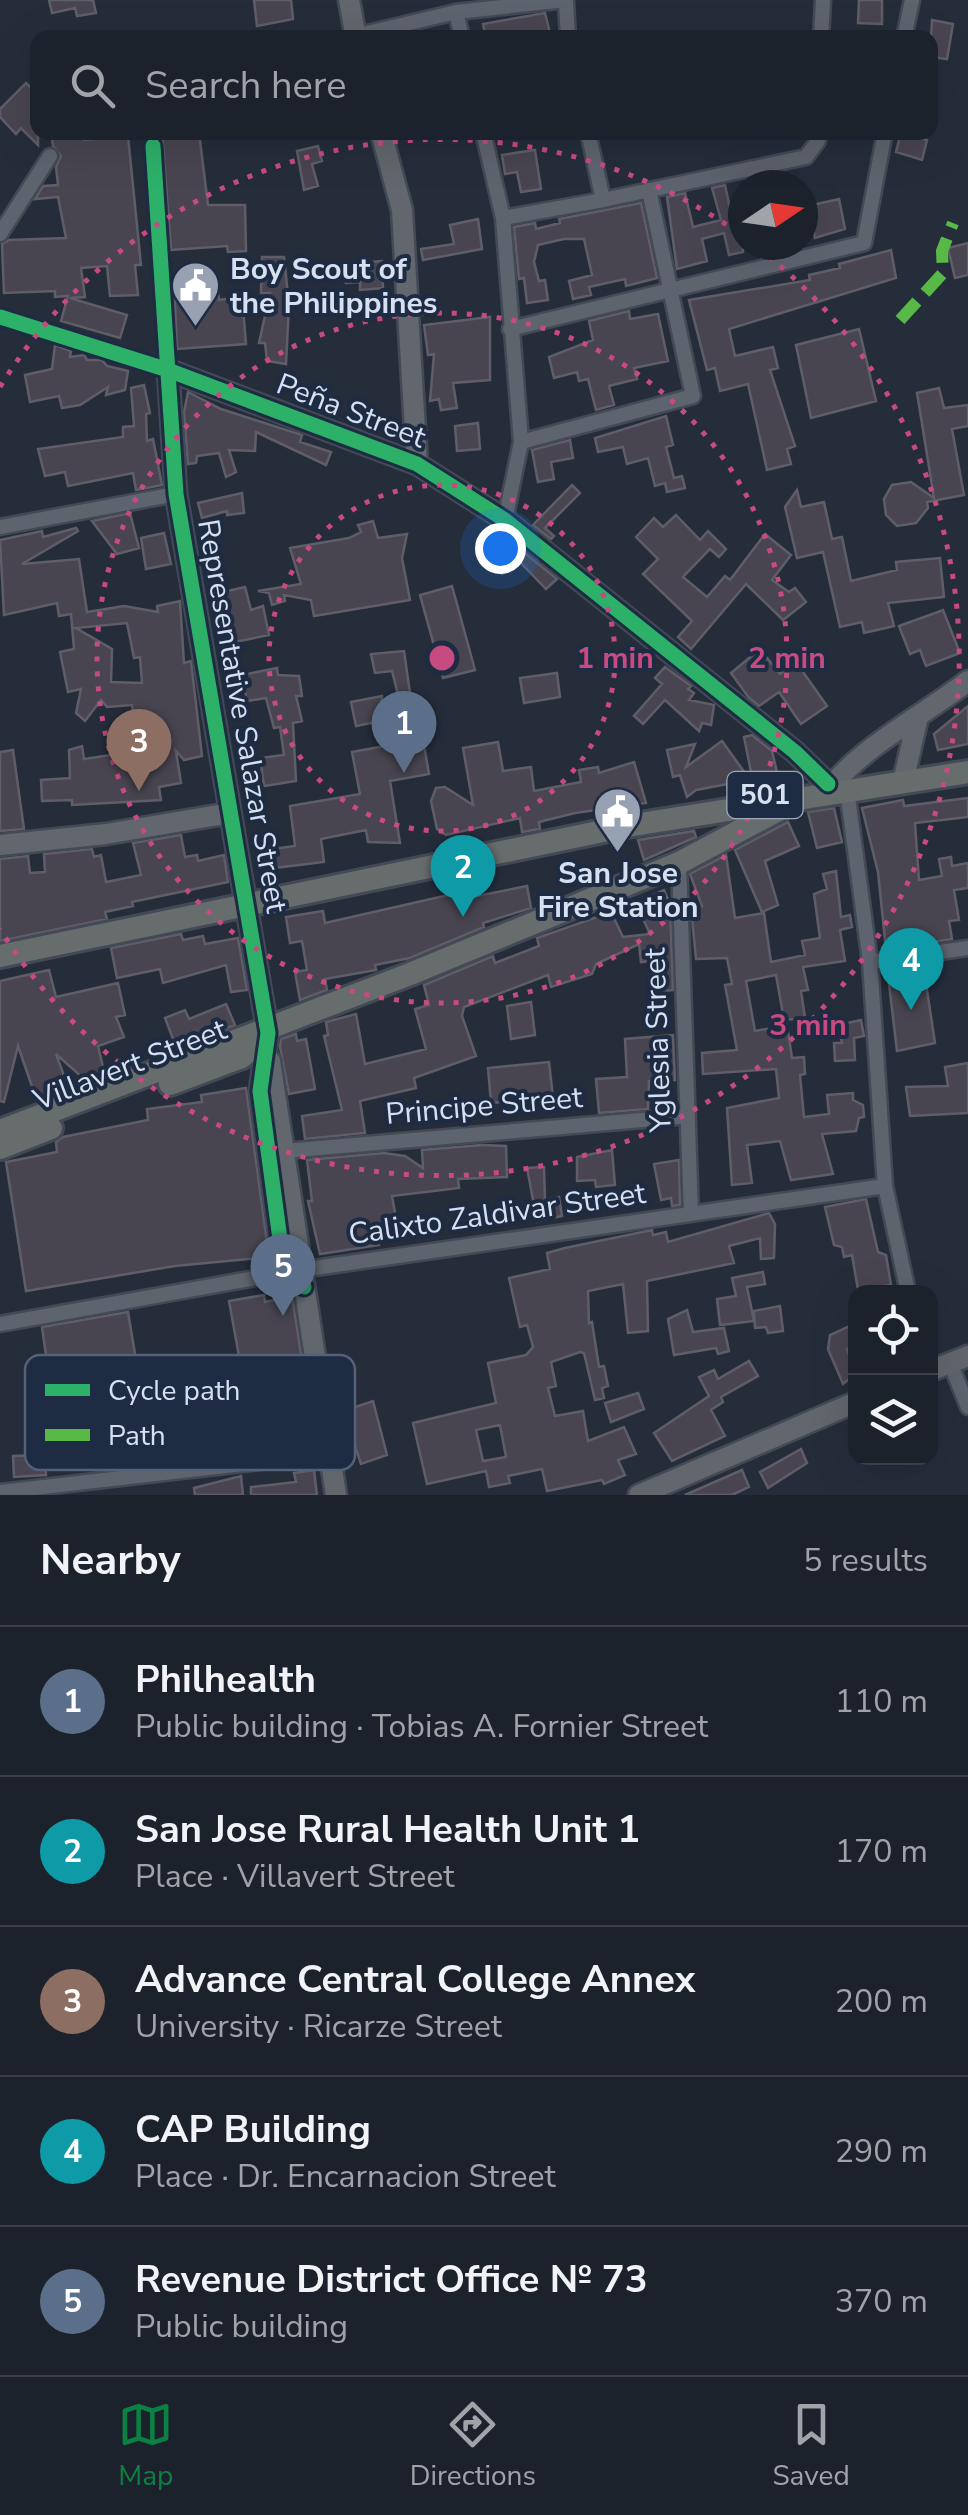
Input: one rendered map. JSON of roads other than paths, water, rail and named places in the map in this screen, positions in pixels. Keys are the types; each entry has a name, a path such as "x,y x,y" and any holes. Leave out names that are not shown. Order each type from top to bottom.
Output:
{"main road":[{"name":"501","path":"904,776 968,760"},
{"name":"501","path":"627,826 646,816 904,776 968,772"},
{"name":"501","path":"0,956 627,826 801,798 836,786"},
{"name":"Villavert Street","path":"0,1131 269,1035 679,864 801,798"},
{"name":"Villavert Street","path":"0,1148 242,1057 269,1035"}],"street":[{"path":"350,0 355,30"},
{"path":"821,30 823,0"},
{"path":"906,30 912,0"},
{"path":"384,30 456,12 566,1 568,30"},
{"path":"456,12 460,30"},
{"path":"383,140 402,210 416,464"},
{"path":"484,140 503,218 522,442 506,520"},
{"path":"590,140 603,200"},
{"path":"503,218 806,157 818,140"},
{"path":"510,329 864,243 884,140"},
{"name":"Representative Salazar Street","path":"153,146 176,494 269,1035 312,1355"},
{"path":"0,234 50,156"},
{"path":"522,442 694,396 649,190"},
{"name":"Peña Street","path":"0,317 168,370 416,464 506,520 836,786"},
{"path":"0,527 176,494"},
{"path":"906,1285 885,1186 870,962 836,786 856,758 917,720 968,681"},
{"path":"904,776 917,720"},
{"path":"0,845 106,834 230,814"},
{"name":"Yglesia Street","path":"679,864 691,1214"},
{"path":"870,962 968,948"},
{"name":"Representative Salazar Street","path":"269,1035 260,1091 282,1254 300,1276"},
{"name":"Principe Street","path":"285,1152 688,1116"},
{"name":"Calixto Zaldivar Street","path":"0,1324 885,1186"},
{"path":"950,1363 968,1407"},
{"path":"639,1495 848,1405"},
{"path":"0,1476 1,1493 194,1470"},
{"name":"Representative Salazar Street","path":"331,1470 336,1495"}],"place":[{"name":"Boy Scout of the Philippines","path":"195,328"},
{"name":"Philhealth","path":"404,773"},
{"name":"Advance Central College Annex","path":"139,791"},
{"name":"San Jose Fire Station","path":"618,854"},
{"name":"San Jose Rural Health Unit 1","path":"463,917"},
{"name":"CAP Building","path":"911,1010"},
{"name":"Revenue District Office № 73","path":"283,1316"}]}
